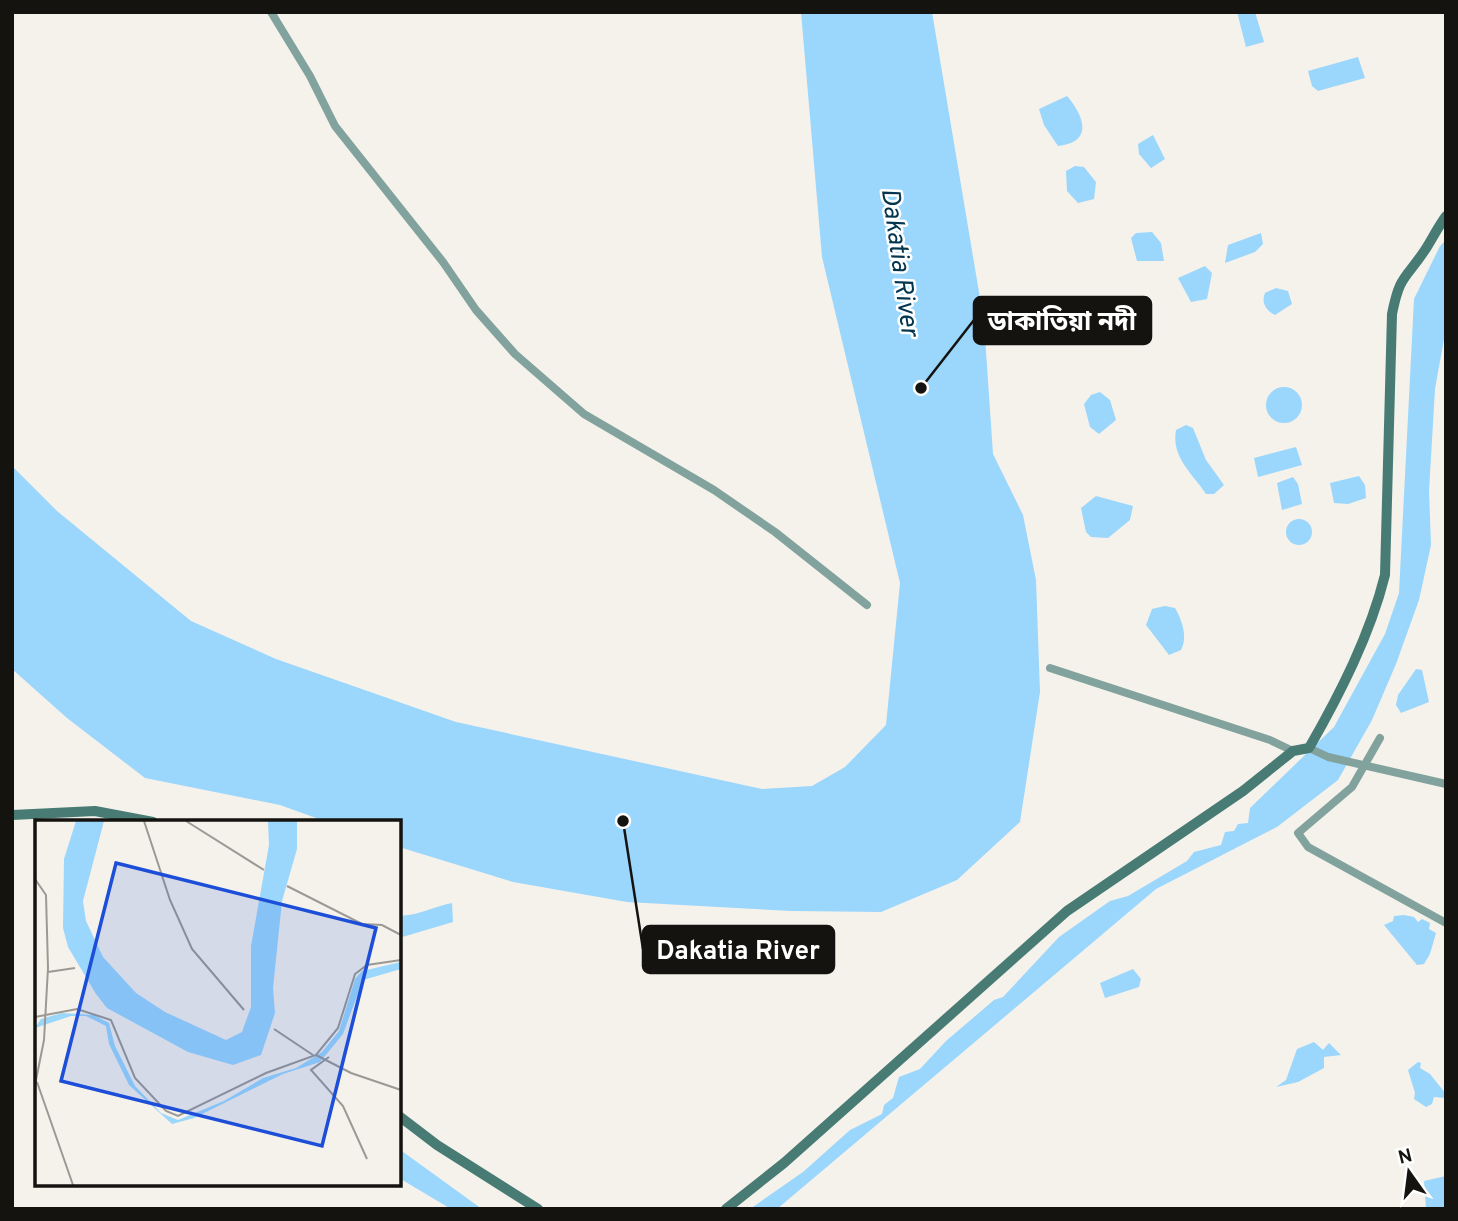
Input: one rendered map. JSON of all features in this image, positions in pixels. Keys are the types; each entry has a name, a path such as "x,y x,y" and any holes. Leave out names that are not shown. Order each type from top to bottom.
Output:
{"main road":[{"path":"726,1209 784,1163 1067,911 1243,791 1293,751 1309,748 1334,705 1379,599 1385,575 1392,314 1404,273 1426,248 1446,216"},
{"path":"12,815 95,811 142,820"},
{"path":"401,1118 438,1146 538,1209"}],"street":[{"path":"271,12 310,76 335,126 443,262 476,310 515,354 584,414 714,490 775,532 867,605"},
{"path":"1050,668 1270,740 1293,751"},
{"path":"1380,738 1352,787 1298,833 1308,847 1446,923"},
{"path":"1309,748 1328,757 1365,767 1446,784"}],"water":[{"path":"801,12 932,12 984,322 993,454 1023,515 1036,580 1040,692 1020,822 957,880 881,912 791,911 627,902 513,882 401,848 401,820 321,820 280,805 145,778 67,718 12,669 12,466 57,511 191,621 276,659 456,722 762,789 812,786 845,767 886,725 900,583 822,257"},
{"path":"1237,12 1255,12 1264,42 1246,47"},
{"path":"1358,57 1365,78 1318,91 1312,86 1308,71"},
{"path":"1067,96 1081,120 1081,134 1069,144 1058,146 1044,125 1039,109"},
{"path":"1153,135 1165,159 1151,168 1139,154 1138,144"},
{"path":"1075,166 1084,167 1096,182 1094,199 1078,203 1067,191 1066,171"},
{"path":"1152,232 1161,243 1164,261 1137,261 1131,238 1136,233"},
{"path":"1261,233 1263,244 1255,252 1225,263 1228,245"},
{"path":"1446,240 1446,328 1435,389 1429,491 1431,545 1419,600 1396,664 1372,720 1338,780 1277,827 1156,889 777,1209 750,1209 803,1172 850,1130 882,1114 884,1105 893,1098 899,1077 920,1069 946,1041 994,1000 1003,997 1059,937 1110,901 1128,896 1187,861 1194,852 1221,845 1225,832 1234,831 1238,824 1248,823 1250,808 1334,727 1385,634 1399,593 1414,299 1440,246"},
{"path":"1205,266 1212,273 1207,299 1191,302 1178,278"},
{"path":"1276,288 1288,291 1292,304 1275,315 1267,308 1264,300 1265,293"},
{"path":"1284,387 1297,392 1302,405 1297,418 1284,423 1271,418 1266,405 1271,392"},
{"path":"1100,392 1110,400 1116,420 1099,434 1090,427 1084,404 1091,395"},
{"path":"1186,425 1193,428 1206,460 1224,485 1214,494 1206,494 1180,457 1175,440 1176,430"},
{"path":"1296,447 1302,465 1258,477 1254,458"},
{"path":"1359,476 1365,485 1366,498 1348,504 1334,503 1330,483"},
{"path":"1293,477 1298,484 1302,504 1282,510 1277,483"},
{"path":"1096,496 1133,506 1130,520 1108,538 1091,537 1086,532 1081,508"},
{"path":"1299,519 1308,523 1312,532 1308,541 1299,545 1290,541 1286,532 1290,523"},
{"path":"1165,606 1175,608 1184,634 1181,650 1169,655 1146,625 1152,609"},
{"path":"1416,669 1422,670 1429,702 1401,713 1396,705 1398,695"},
{"path":"452,903 453,922 401,937 401,915"},
{"path":"1394,916 1414,917 1418,922 1422,919 1430,923 1429,929 1436,933 1424,964 1417,965 1384,925 1393,921"},
{"path":"1133,969 1141,979 1139,987 1105,998 1100,983"},
{"path":"1314,1042 1323,1050 1329,1043 1341,1055 1324,1057 1324,1068 1298,1082 1276,1087 1286,1080 1297,1049"},
{"path":"1418,1062 1421,1063 1420,1068 1430,1074 1446,1094 1445,1098 1434,1097 1432,1104 1426,1107 1414,1099 1415,1093 1408,1070"},
{"path":"401,1150 482,1209 451,1209 401,1179"},
{"path":"1446,1176 1446,1209 1426,1209 1424,1181"}],"place":[{"name":"ডাকাতিয়া নদী","path":"921,388"},
{"name":"Dakatia River","path":"623,821"}]}
